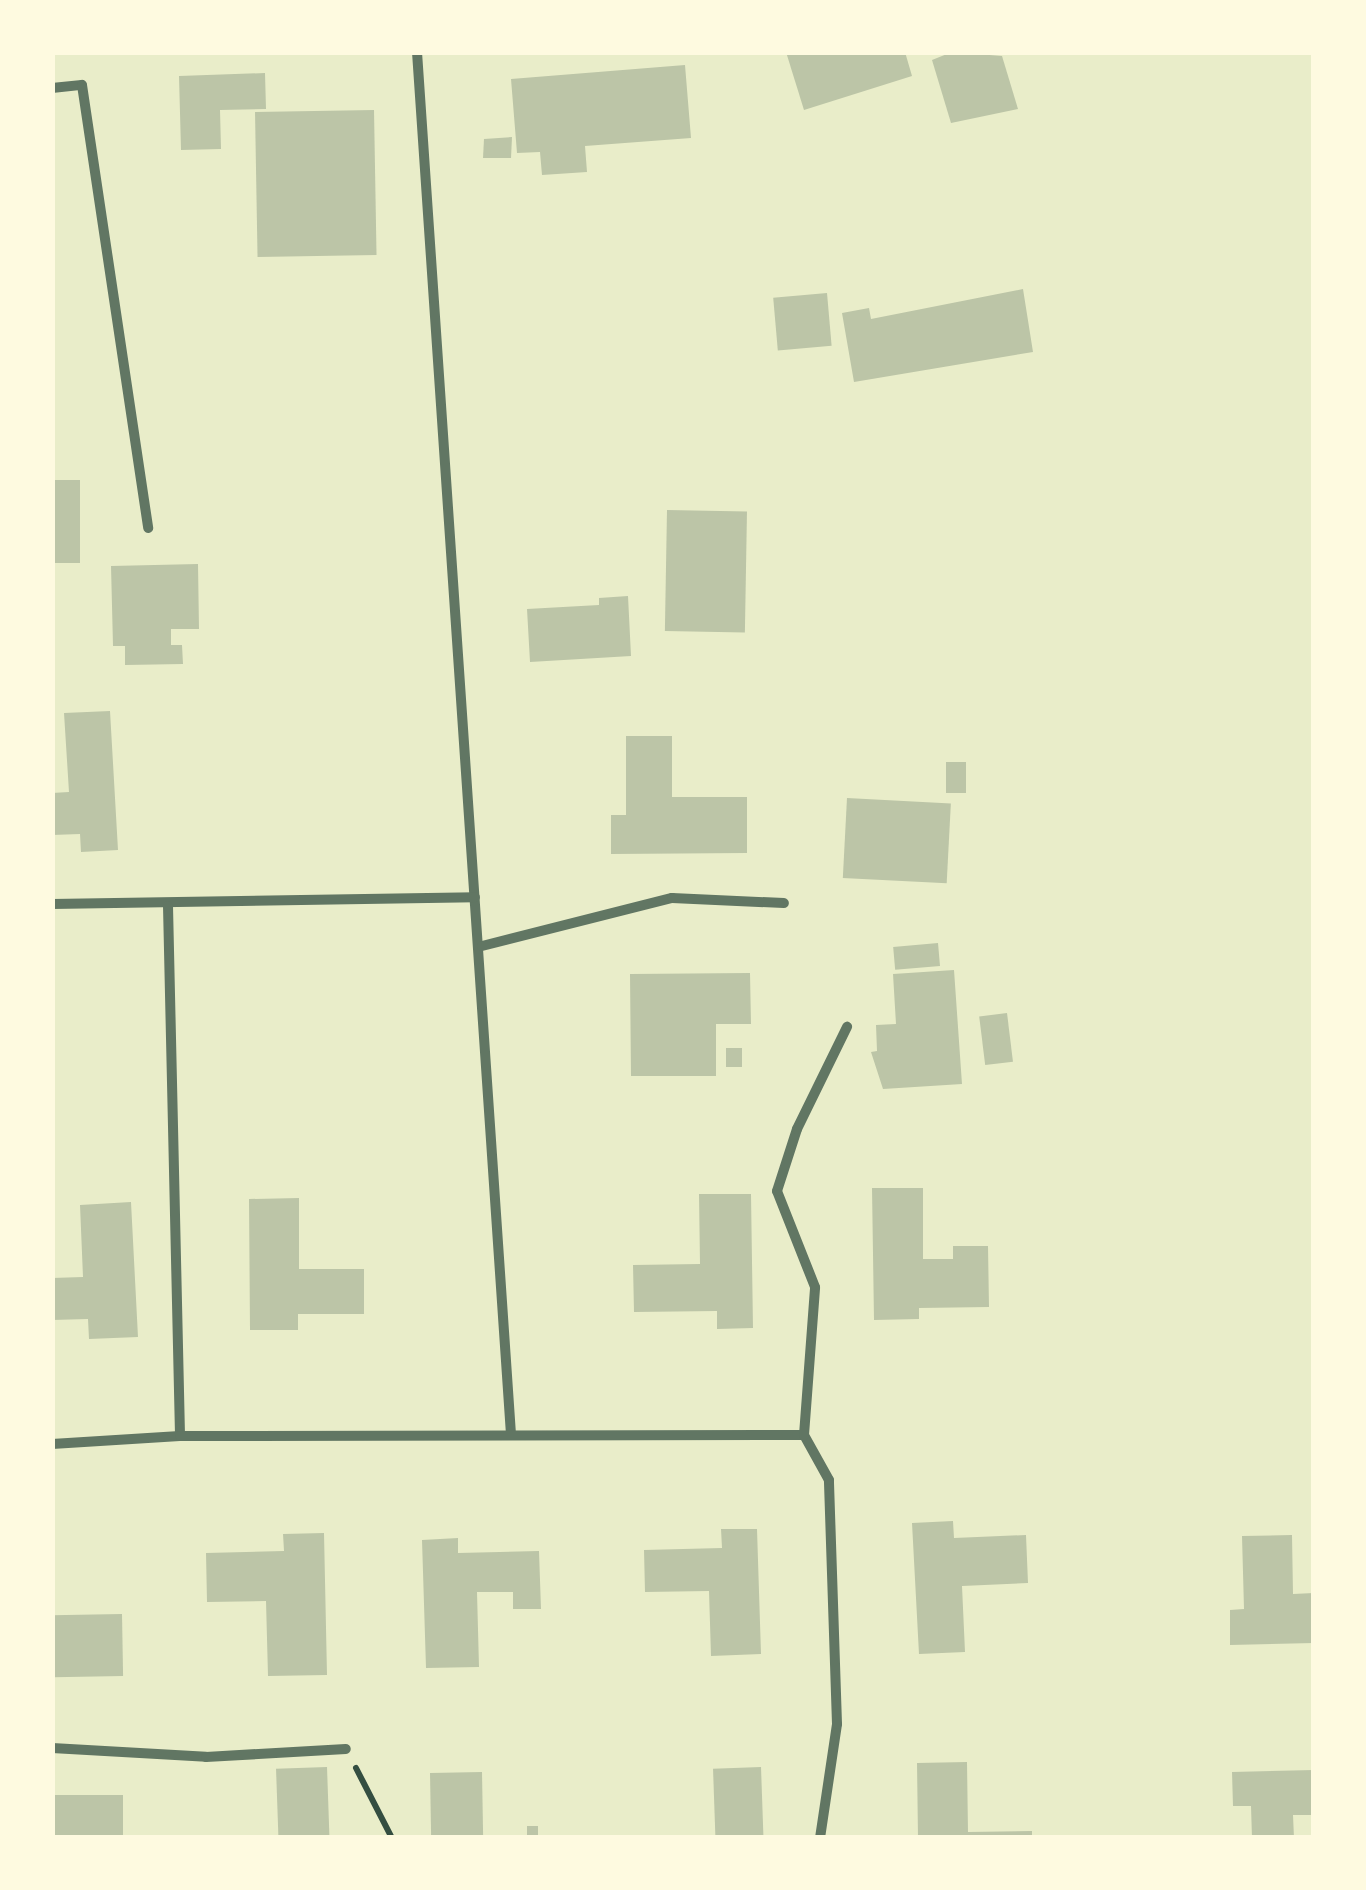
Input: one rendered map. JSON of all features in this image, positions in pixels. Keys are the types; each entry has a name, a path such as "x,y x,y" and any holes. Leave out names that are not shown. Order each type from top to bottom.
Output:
{"street":[{"path":"416,52 475,897 482,946 511,1434"},
{"path":"52,88 82,86 148,528"},
{"path":"52,904 168,906 475,897"},
{"path":"482,946 672,898 784,903"},
{"path":"168,906 180,1436"},
{"path":"820,1838 837,1724 829,1480 804,1435 815,1287 777,1191 797,1128 847,1026"},
{"path":"52,1444 180,1436 804,1435"},
{"path":"52,1748 206,1757 346,1749"}],"path":[{"path":"346,1749 392,1838"}],"building":[{"path":"786,52 905,52 912,76 804,110"},
{"path":"952,52 1002,56 1018,109 951,123 932,60"},
{"path":"685,65 691,138 585,146 587,172 542,175 540,152 517,153 511,79"},
{"path":"265,73 266,109 220,110 221,149 181,150 179,76"},
{"path":"374,110 377,255 258,257 255,112"},
{"path":"512,137 511,158 483,158 484,139"},
{"path":"1023,289 1033,352 854,382 842,313 869,308 871,319"},
{"path":"827,293 832,346 778,351 773,298"},
{"path":"52,480 80,480 80,563 52,563"},
{"path":"667,510 747,511 745,632 665,631"},
{"path":"198,564 199,629 171,629 171,645 182,645 183,664 125,665 125,646 113,646 111,566"},
{"path":"628,596 631,656 530,662 527,609 599,605 599,598"},
{"path":"110,711 118,850 81,852 80,834 52,835 52,793 69,792 64,713"},
{"path":"626,736 672,736 672,797 747,797 747,853 611,854 611,815 626,815"},
{"path":"946,762 966,762 966,793 946,793"},
{"path":"847,798 951,803 947,883 843,878"},
{"path":"938,943 940,966 895,970 893,947"},
{"path":"954,970 962,1084 883,1089 871,1052 877,1051 876,1025 896,1024 893,974"},
{"path":"750,973 751,1024 716,1024 716,1076 631,1076 630,974"},
{"path":"1007,1013 1013,1062 985,1065 979,1016"},
{"path":"726,1048 742,1048 742,1067 726,1067"},
{"path":"872,1188 923,1188 923,1259 953,1259 953,1246 988,1246 989,1307 919,1308 919,1319 874,1320"},
{"path":"699,1194 751,1194 753,1328 717,1329 717,1311 634,1312 633,1265 700,1264"},
{"path":"299,1198 299,1269 364,1269 364,1314 298,1314 298,1330 250,1330 249,1199"},
{"path":"131,1202 138,1337 89,1339 88,1319 52,1320 52,1278 83,1277 80,1205"},
{"path":"953,1521 954,1538 1026,1535 1028,1583 962,1586 965,1652 919,1654 912,1523"},
{"path":"721,1529 757,1529 761,1654 711,1656 709,1591 645,1592 644,1550 722,1548"},
{"path":"324,1533 327,1675 268,1676 266,1601 207,1602 206,1553 284,1551 283,1534"},
{"path":"1292,1535 1293,1594 1314,1593 1314,1643 1230,1645 1230,1610 1244,1609 1242,1536"},
{"path":"458,1538 458,1553 539,1551 541,1609 513,1609 513,1592 477,1592 479,1667 426,1668 422,1540"},
{"path":"122,1614 123,1676 53,1677 52,1615"},
{"path":"967,1762 968,1832 1032,1831 1032,1838 918,1838 917,1763"},
{"path":"327,1767 329,1838 278,1838 276,1769"},
{"path":"761,1767 763,1838 715,1838 713,1769"},
{"path":"1314,1770 1314,1815 1293,1815 1294,1838 1252,1838 1251,1806 1233,1806 1232,1772"},
{"path":"482,1772 483,1838 431,1838 430,1773"},
{"path":"52,1795 123,1795 123,1838 52,1838"},
{"path":"527,1826 538,1826 538,1838 527,1838"}]}
